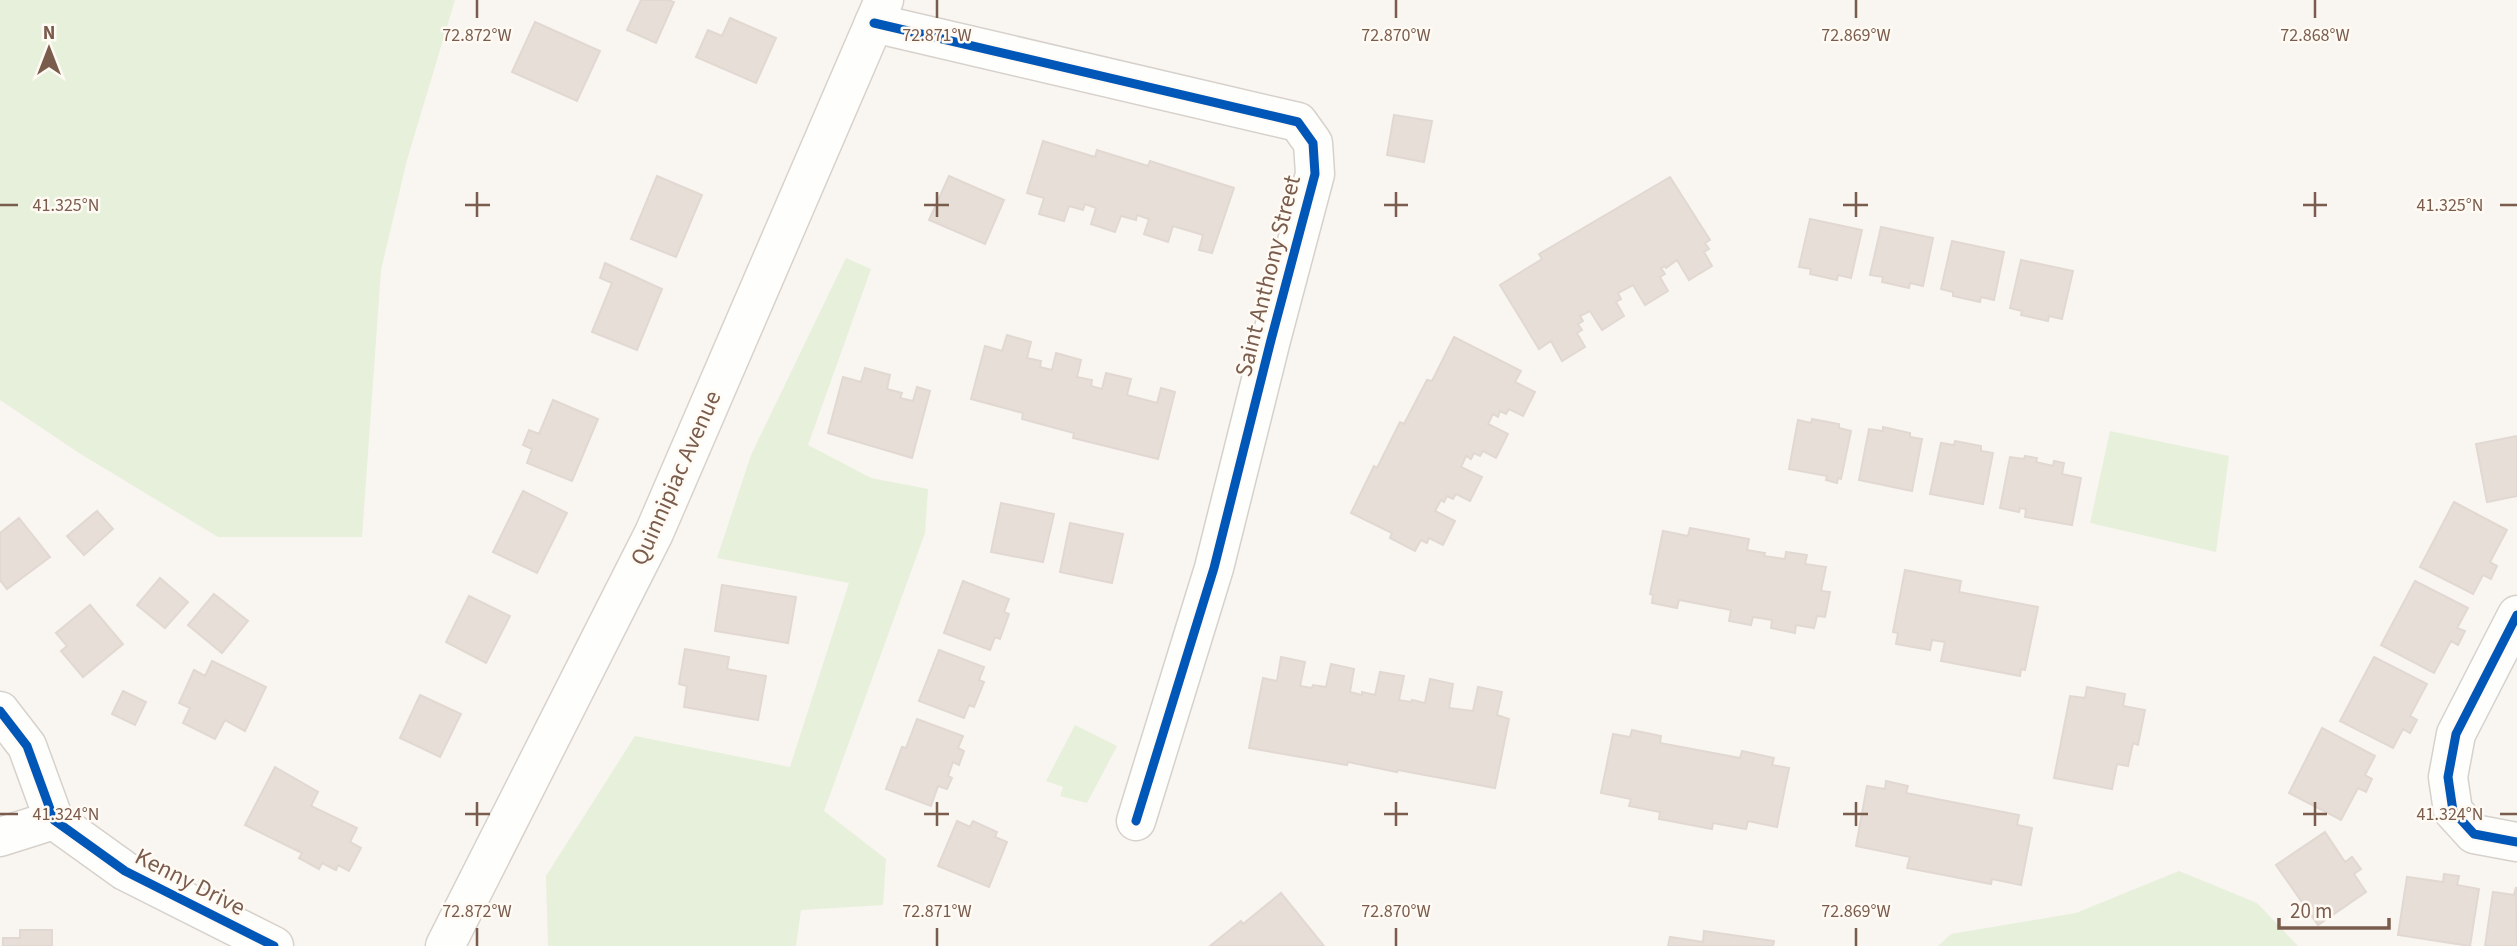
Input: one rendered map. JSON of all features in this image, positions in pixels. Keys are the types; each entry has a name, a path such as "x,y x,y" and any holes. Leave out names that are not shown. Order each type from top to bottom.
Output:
{"street":[{"name":"Saint Anthony Street","path":"879,12 1298,122 1313,143 1315,174 1214,568 1136,821"},
{"name":"Quinnipiac Avenue","path":"445,946 654,533 879,12"},
{"path":"2517,615 2456,734 2448,777 2453,811 2474,834 2517,842"},
{"path":"0,711 27,746 54,820 0,837"},
{"name":"Kenny Drive","path":"54,820 125,872 274,946"}],"green space":[{"path":"0,0 455,0 407,160 381,270 362,537 218,537 79,453 0,400"},
{"path":"846,258 871,269 808,445 871,478 928,489 925,533 824,811 886,859 883,905 801,910 796,946 548,946 546,876 635,736 790,767 849,583 717,558 751,455"},
{"path":"2110,431 2229,456 2216,552 2090,523"},
{"path":"1075,725 1117,746 1087,803 1060,796 1063,787 1046,781"},
{"path":"2179,871 2257,903 2298,946 1938,946 1951,934 2076,913"}],"building":[{"path":"641,0 674,2 656,43 627,30"},
{"path":"730,18 776,38 756,83 696,57 708,30 722,36"},
{"path":"535,22 600,51 577,101 512,72"},
{"path":"1394,115 1432,121 1424,162 1387,155"},
{"path":"1043,141 1095,157 1097,150 1148,166 1150,161 1234,188 1212,253 1199,250 1203,235 1173,226 1168,242 1144,234 1149,219 1137,215 1136,220 1121,216 1115,232 1091,224 1096,208 1085,204 1083,210 1069,206 1064,221 1039,214 1044,198 1027,193"},
{"path":"657,176 702,195 676,257 631,239"},
{"path":"949,176 1004,200 985,244 929,220"},
{"path":"1670,177 1710,240 1705,243 1709,249 1704,252 1712,266 1689,280 1677,260 1666,268 1661,268 1665,274 1660,277 1668,291 1645,305 1633,285 1618,293 1621,299 1616,302 1624,316 1602,330 1590,311 1580,316 1583,321 1578,324 1582,330 1577,333 1585,347 1562,361 1551,341 1539,349 1500,285 1542,259 1539,254"},
{"path":"1810,219 1862,230 1851,278 1838,275 1837,280 1810,274 1811,269 1799,267"},
{"path":"1881,227 1933,238 1923,286 1910,283 1909,288 1882,282 1883,277 1870,275"},
{"path":"1952,241 2004,252 1994,300 1981,297 1980,302 1953,296 1953,292 1941,289"},
{"path":"2021,260 2073,271 2062,319 2049,316 2048,321 2021,315 2022,311 2010,308"},
{"path":"605,263 662,289 637,350 592,332 612,283 600,278"},
{"path":"1007,335 1031,342 1027,358 1041,361 1040,367 1052,370 1056,353 1081,360 1077,377 1092,380 1091,386 1102,389 1106,373 1131,379 1127,395 1157,403 1161,388 1175,392 1158,459 1073,438 1074,433 1022,419 1023,413 971,399 985,346 1002,351"},
{"path":"1454,337 1521,371 1515,382 1535,392 1523,416 1509,409 1506,414 1500,411 1498,417 1493,414 1488,424 1508,434 1496,458 1483,451 1480,456 1474,453 1471,459 1466,456 1461,467 1482,477 1470,501 1456,494 1453,499 1447,496 1444,502 1441,500 1435,511 1455,521 1443,545 1429,538 1427,543 1421,540 1415,551 1390,538 1392,533 1351,513 1374,466 1377,468 1400,422 1404,424 1427,380 1432,381"},
{"path":"865,368 890,375 887,389 902,393 900,398 913,401 917,387 930,391 912,458 828,433 843,377 861,382"},
{"path":"553,400 598,419 572,481 527,463 532,449 523,445 529,430 539,434"},
{"path":"1812,419 1839,424 1839,428 1851,431 1841,479 1838,478 1837,483 1826,480 1827,476 1789,469 1798,420 1811,423"},
{"path":"1883,427 1910,433 1910,437 1922,439 1912,491 1859,480 1869,429 1883,431"},
{"path":"2517,436 2517,496 2487,502 2476,444"},
{"path":"1955,441 1981,446 1981,451 1993,453 1983,504 1930,494 1941,443 1954,445"},
{"path":"2025,456 2037,458 2036,462 2053,466 2054,461 2064,463 2062,474 2081,478 2072,525 2025,517 2026,509 2020,508 2019,512 2000,508 2010,457 2024,459"},
{"path":"523,491 567,513 537,573 493,552"},
{"path":"2454,502 2507,530 2490,562 2497,566 2491,579 2483,575 2473,594 2420,567"},
{"path":"1001,503 1054,514 1043,562 991,552"},
{"path":"97,511 113,529 84,555 67,536"},
{"path":"19,518 50,557 7,589 0,580 0,533"},
{"path":"1070,523 1123,534 1112,583 1060,572"},
{"path":"1690,528 1749,539 1747,550 1765,553 1764,556 1785,559 1786,552 1807,555 1805,564 1826,567 1821,591 1830,592 1825,617 1817,616 1814,628 1796,625 1795,633 1771,628 1772,620 1753,617 1751,625 1729,621 1731,610 1679,600 1677,608 1652,603 1653,595 1650,594 1663,531 1688,536"},
{"path":"1905,570 1961,581 1959,592 2038,607 2025,670 2021,669 2020,676 1941,661 1945,642 1932,640 1930,650 1896,644 1898,633 1893,632"},
{"path":"160,578 188,602 165,628 137,605"},
{"path":"963,581 1009,599 1004,612 1009,614 1000,639 995,637 990,650 944,633"},
{"path":"2415,581 2468,608 2457,628 2465,631 2458,645 2451,641 2434,673 2381,645"},
{"path":"722,585 796,597 788,643 715,631"},
{"path":"214,594 248,621 222,653 188,625"},
{"path":"469,596 510,616 486,663 446,642"},
{"path":"90,605 123,644 83,677 61,651 67,646 56,633"},
{"path":"685,649 729,657 727,669 766,676 758,720 684,707 687,686 679,684"},
{"path":"939,650 984,667 979,680 984,682 974,707 969,705 964,718 919,701"},
{"path":"1281,657 1305,662 1300,686 1312,688 1313,685 1326,687 1331,664 1354,669 1350,692 1362,695 1362,692 1375,695 1380,672 1404,676 1399,700 1411,702 1425,703 1430,679 1453,684 1449,708 1473,711 1478,687 1502,692 1497,715 1509,719 1495,788 1398,770 1397,772 1348,762 1347,765 1249,748 1263,678 1277,681"},
{"path":"2374,657 2427,684 2410,716 2417,720 2410,733 2403,729 2393,748 2340,721"},
{"path":"212,661 266,687 245,731 225,720 215,739 183,723 190,708 179,703 194,670 205,676"},
{"path":"2087,687 2125,694 2123,706 2145,710 2138,745 2133,743 2128,766 2117,764 2112,789 2054,778 2070,696 2085,698"},
{"path":"123,691 146,702 135,725 112,714"},
{"path":"420,695 461,714 440,757 400,738"},
{"path":"917,719 963,736 958,748 964,751 959,765 953,762 948,776 952,778 947,789 938,786 931,806 886,789 902,747 906,748"},
{"path":"2322,728 2375,756 2365,775 2372,779 2366,792 2358,788 2341,820 2289,793"},
{"path":"1632,730 1661,736 1660,743 1740,758 1742,751 1774,758 1772,765 1789,768 1777,827 1748,821 1746,829 1713,823 1712,829 1659,819 1660,812 1629,806 1631,799 1601,793 1613,734 1630,737"},
{"path":"275,767 318,792 311,806 357,828 350,842 361,848 349,871 338,865 336,870 322,863 319,869 299,858 302,853 245,825"},
{"path":"1886,781 1908,786 1906,793 2019,815 2017,825 2032,828 2021,885 1992,879 1991,884 1907,868 1910,857 1856,846 1867,786 1885,789"},
{"path":"957,821 970,827 973,821 997,832 995,837 1007,842 989,887 938,866"},
{"path":"2325,832 2345,862 2352,857 2361,869 2354,874 2366,892 2318,925 2276,865"},
{"path":"2444,874 2459,876 2457,885 2479,889 2470,946 2398,935 2407,877 2443,882"},
{"path":"2516,887 2517,946 2485,946 2493,892 2514,895"},
{"path":"1281,893 1324,946 1210,946 1241,921 1243,924"},
{"path":"20,930 52,930 52,946 3,946 3,938 20,938"},
{"path":"1704,931 1774,941 1773,946 1668,946 1670,937 1703,942"}],"cycle path":[{"path":"874,23 1298,122 1313,143 1315,174 1214,568 1136,821"},
{"path":"2517,615 2456,734 2448,777 2453,811 2474,834 2517,842"},
{"path":"0,711 27,746 54,820 125,871 274,946"}]}
